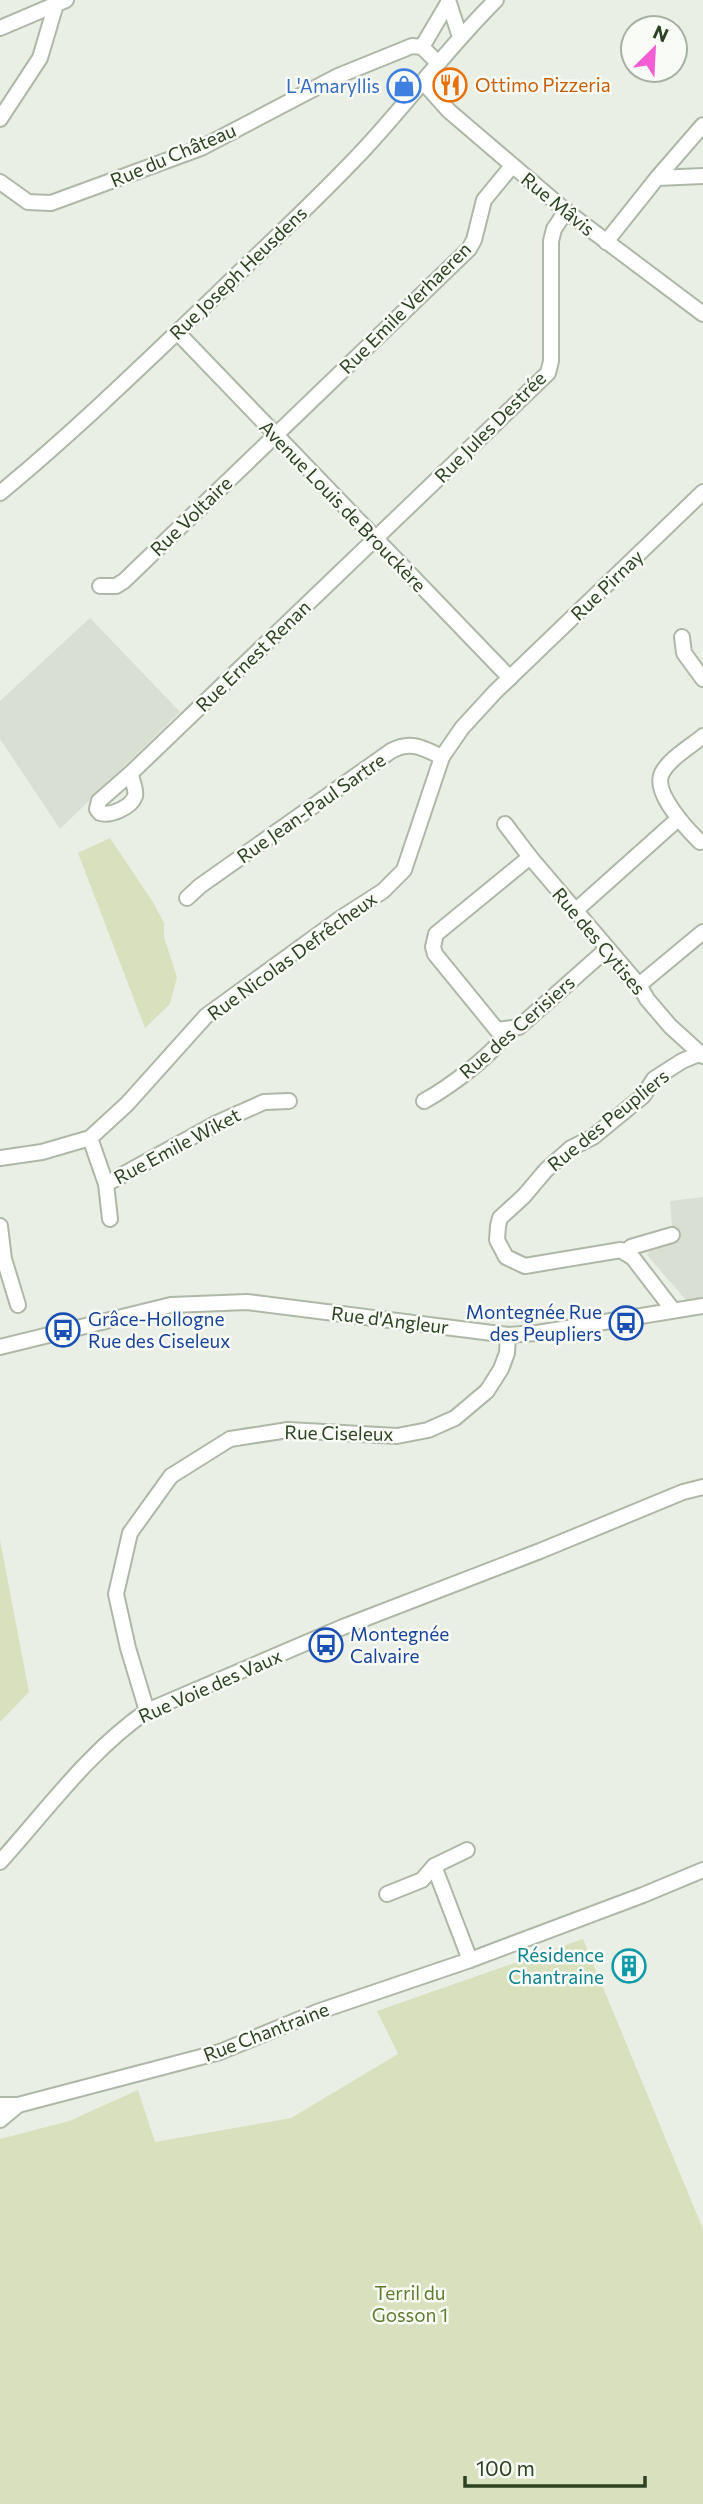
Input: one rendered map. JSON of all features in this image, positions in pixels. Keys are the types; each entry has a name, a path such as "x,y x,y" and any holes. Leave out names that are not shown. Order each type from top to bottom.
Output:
{"street":[{"name":"Rue Joseph Heusdens","path":"0,492 177,332 353,161 424,83 460,37 496,0"},
{"path":"448,1 460,37"},
{"path":"438,63 422,47 448,1"},
{"path":"0,28 61,2"},
{"path":"0,119 40,58 61,2"},
{"name":"Rue du Château","path":"0,182 28,202 51,203 201,148 338,76 412,46 422,47"},
{"name":"Rue Mâvis","path":"424,83 449,111 566,211 703,314"},
{"path":"606,242 656,178 703,125"},
{"path":"687,142 687,160 700,175"},
{"name":"Rue Emile Verhaeren","path":"275,435 469,249 474,240 484,200 512,166"},
{"path":"656,178 700,175"},
{"name":"Rue Jules Destrée","path":"375,539 548,373 552,348 551,241 554,229 566,211"},
{"name":"Avenue Louis de Brouckère","path":"177,332 510,678"},
{"name":"Rue Voltaire","path":"100,586 116,586 124,581 275,435"},
{"name":"Rue Pirnay","path":"510,678 703,492"},
{"name":"Rue Ernest Renan","path":"131,773 375,539"},
{"path":"682,636 684,653 703,679"},
{"name":"Rue Nicolas Defrêcheux","path":"0,1158 42,1152 90,1138 127,1104 206,1016 278,962 383,891 404,870 442,757 472,716 510,678"},
{"path":"700,842 678,819 659,785 661,775 668,765 703,736"},
{"name":"Rue Jean-Paul Sartre","path":"187,898 200,886 397,747 414,744 442,757"},
{"path":"575,911 678,819"},
{"name":"Rue des Cytises","path":"505,824 639,985 647,999 670,1026 701,1055"},
{"path":"509,1029 497,1030 435,954 434,941 436,934 530,857"},
{"path":"639,985 703,932"},
{"name":"Rue des Cerisiers","path":"424,1101 443,1091 503,1039 509,1029 519,1027 607,949"},
{"name":"Rue des Peupliers","path":"672,1235 631,1247 625,1253 621,1250 525,1266 506,1258 496,1240 500,1217 524,1196 545,1170 563,1155 593,1137 643,1096 654,1079 701,1055"},
{"name":"Rue Emile Wiket","path":"106,1184 217,1122 264,1102 289,1101"},
{"name":"Rue Emile Wiket","path":"90,1138 106,1184 110,1219"},
{"path":"0,1226 4,1259 18,1305"},
{"path":"625,1253 634,1258 673,1310"},
{"name":"Rue d'Angleur","path":"0,1347 171,1305 247,1302 508,1335 537,1333 703,1306"},
{"name":"Rue Ciseleux","path":"147,1711 128,1648 116,1594 130,1533 171,1476 230,1439 288,1430 397,1436 428,1430 455,1418 487,1391 501,1369 507,1353 508,1335"},
{"name":"Rue Voie des Vaux","path":"0,1862 98,1750 119,1730 147,1711 343,1627 683,1492 703,1487"},
{"path":"387,1894 422,1880 434,1866 467,1850"},
{"path":"434,1866 470,1960"},
{"name":"Rue Chantraine","path":"0,2105 18,2105 220,2052 317,2012 470,1960 703,1870"},
{"name":"Rue Chantraine","path":"0,2120 18,2105"}],"shaded area":[{"path":"90,618 180,712 60,829 0,739 0,701"},
{"path":"703,1197 703,1299 686,1300 647,1255 653,1244 673,1240 670,1201"}],"green space":[{"path":"110,838 164,923 164,937 177,977 170,1004 145,1028 78,853"},
{"path":"0,1540 29,1692 0,1722"},
{"name":"Terril du Gosson 1","path":"583,1939 703,2229 703,2504 0,2504 0,2139 69,2121 138,2090 155,2142 291,2118 398,2054 377,2011"}],"place":[{"name":"Ottimo Pizzeria","path":"450,85"},
{"name":"L'Amaryllis","path":"404,86"},
{"name":"Montegnée Rue des Peupliers","path":"626,1323"},
{"name":"Grâce-Hollogne Rue des Ciseleux","path":"63,1330"},
{"name":"Montegnée Calvaire","path":"326,1645"},
{"name":"Résidence Chantraine","path":"629,1966"}]}
